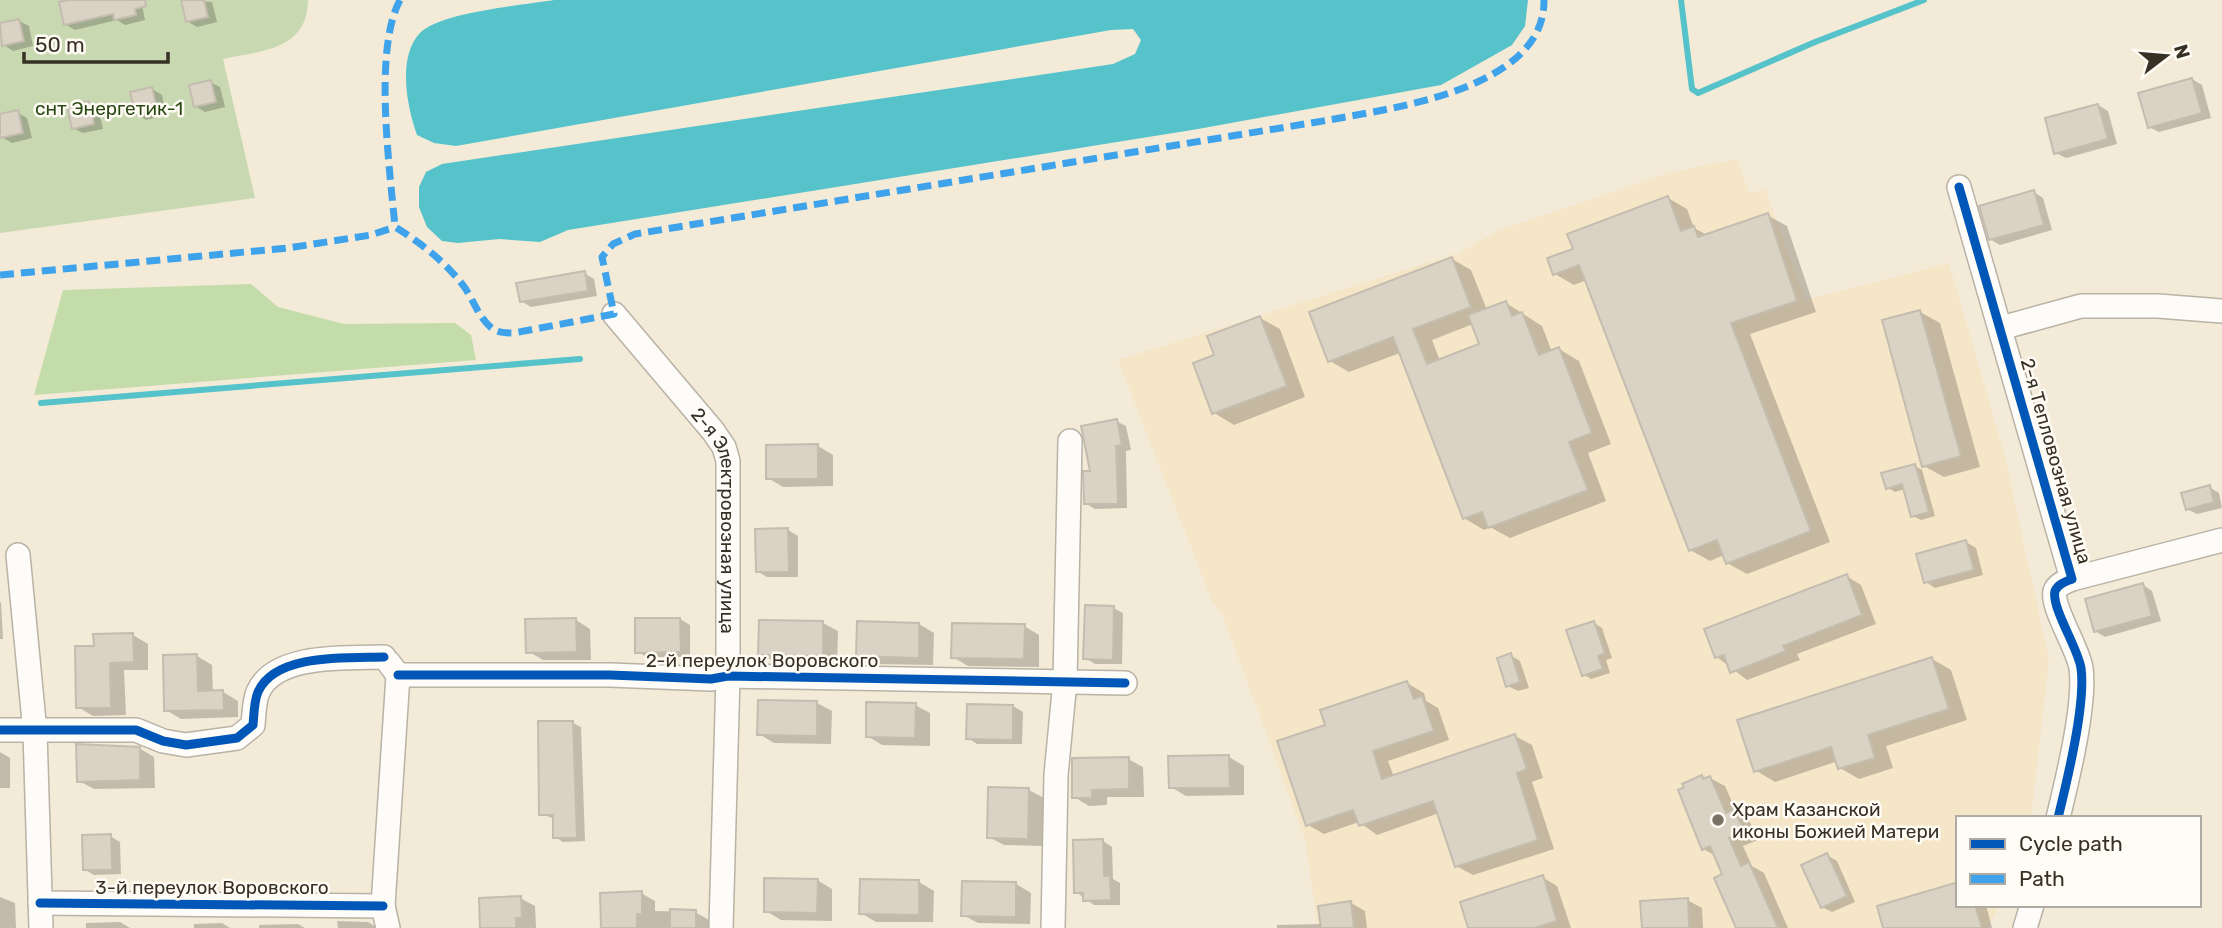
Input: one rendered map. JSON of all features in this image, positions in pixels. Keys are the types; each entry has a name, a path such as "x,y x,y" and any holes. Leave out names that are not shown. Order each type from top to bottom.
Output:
{"street":[{"name":"2-я Тепловозная улица","path":"1959,187 2072,579 2060,584 2055,592 2055,603 2077,650 2081,671 2069,774 2058,816"},
{"path":"2001,328 2081,306 2158,306 2222,311"},
{"name":"2-я Электровозная улица","path":"614,314 724,447 730,483 721,928"},
{"path":"1053,928 1056,775 1065,681 1070,441"},
{"path":"2072,579 2222,540"},
{"path":"18,555 35,732 41,928"},
{"name":"2-й переулок Воровского","path":"0,730 136,730 163,741 186,745 237,738 253,725 257,693 268,676 284,667 328,659 388,659 711,680 728,676 1125,683"},
{"path":"385,917 388,659"},
{"name":"3-й переулок Воровского","path":"40,903 385,917"},
{"path":"2025,928 2031,907"}],"shaded area":[{"path":"1737,159 1749,193 1765,189 1805,300 1949,263 2005,457 2049,660 2031,816 1956,816 1956,907 1999,907 1987,928 1318,928 1305,839 1223,616 1212,601 1118,360 1459,253 1500,230 1669,173"}],"green space":[{"name":"снт Энергетик-1","path":"0,0 308,0 306,17 291,39 267,50 223,59 255,198 0,233"},
{"path":"251,284 278,307 344,324 455,323 471,335 476,360 34,395 63,290"}],"water":[{"path":"554,0 1528,0 1525,26 1512,45 1441,85 1198,129 568,230 540,242 499,239 458,243 442,241 427,227 419,207 419,187 426,172 442,164 1113,64 1135,54 1141,40 1133,29 1111,30 456,146 434,143 417,135 407,97 406,68 408,55 420,33 430,26 463,15"}],"building":[{"path":"145,0 146,6 135,9 136,15 114,20 113,14 64,25 59,2"},
{"path":"181,0 204,0 208,17 186,22"},
{"path":"19,19 24,41 2,46 0,23"},
{"path":"2192,78 2202,113 2148,128 2138,93"},
{"path":"211,80 216,102 194,107 189,85"},
{"path":"152,87 157,110 135,115 130,92"},
{"path":"89,101 94,124 72,129 67,106"},
{"path":"2098,104 2108,139 2054,154 2045,118"},
{"path":"18,110 23,133 0,138 0,114"},
{"path":"2034,190 2044,225 1989,240 1979,206"},
{"path":"1668,196 1681,231 1694,226 1698,237 1768,213 1797,301 1731,323 1811,531 1726,564 1717,540 1689,551 1579,265 1553,275 1547,258 1573,249 1567,234"},
{"path":"1452,257 1471,307 1413,329 1427,364 1479,344 1468,315 1506,301 1512,316 1522,312 1539,355 1559,347 1592,433 1569,442 1588,490 1488,528 1482,512 1463,519 1393,337 1328,362 1309,312"},
{"path":"585,271 588,291 520,302 516,283"},
{"path":"1920,310 1961,456 1922,467 1882,320"},
{"path":"1260,316 1287,386 1212,414 1193,363 1214,355 1207,336"},
{"path":"1117,419 1122,445 1116,446 1118,504 1084,504 1083,471 1090,471 1081,426"},
{"path":"818,444 818,479 766,479 766,445"},
{"path":"1915,464 1929,512 1911,517 1902,484 1886,489 1881,473"},
{"path":"2210,485 2214,502 2186,510 2181,493"},
{"path":"788,528 789,572 756,572 755,529"},
{"path":"1966,540 1974,570 1924,583 1916,554"},
{"path":"1847,574 1862,615 1783,646 1786,651 1730,673 1724,655 1715,658 1704,629"},
{"path":"2143,583 2152,616 2094,632 2085,599"},
{"path":"1085,605 1114,606 1113,660 1083,659"},
{"path":"576,618 577,652 526,653 525,619"},
{"path":"635,618 680,618 681,652 635,653"},
{"path":"759,620 823,621 823,656 758,655"},
{"path":"857,621 919,623 919,658 856,656"},
{"path":"1594,621 1605,653 1598,656 1603,669 1582,676 1566,630"},
{"path":"952,623 1025,624 1024,659 951,658"},
{"path":"133,633 134,662 110,663 111,708 76,708 75,646 94,646 93,634"},
{"path":"1511,653 1520,682 1506,687 1497,658"},
{"path":"197,654 198,691 223,690 224,710 164,711 163,655"},
{"path":"1932,657 1949,709 1868,735 1875,758 1838,769 1831,747 1754,772 1737,720"},
{"path":"1407,681 1414,699 1422,696 1434,731 1373,751 1382,779 1515,734 1527,769 1517,773 1538,840 1455,867 1433,801 1359,826 1353,810 1306,826 1277,741 1325,725 1320,710"},
{"path":"758,700 817,701 817,736 757,735"},
{"path":"866,702 916,703 915,738 866,737"},
{"path":"967,704 1013,705 1013,740 966,739"},
{"path":"538,721 573,721 577,838 553,838 553,815 539,815"},
{"path":"76,744 140,747 140,780 77,782"},
{"path":"1229,755 1230,788 1169,788 1168,756"},
{"path":"1129,757 1129,789 1092,790 1092,798 1072,798 1072,758"},
{"path":"1702,775 1703,779 1710,776 1726,813 1734,809 1744,831 1729,838 1741,866 1749,862 1778,928 1736,928 1714,878 1722,874 1710,846 1702,850 1678,790 1684,787 1682,784"},
{"path":"988,787 1029,788 1028,839 987,838"},
{"path":"111,834 112,870 83,870 82,835"},
{"path":"1103,839 1104,876 1110,876 1111,900 1083,901 1083,893 1074,893 1073,840"},
{"path":"1827,853 1847,896 1821,908 1801,865"},
{"path":"1543,875 1557,921 1534,928 1468,928 1460,902"},
{"path":"764,878 818,879 817,913 764,912"},
{"path":"860,879 919,880 919,915 859,914"},
{"path":"962,881 1016,882 1016,917 961,916"},
{"path":"1956,883 1956,907 1976,907 1982,928 1883,928 1877,906"},
{"path":"642,891 642,914 637,914 637,928 601,928 600,893"},
{"path":"521,896 522,918 516,918 516,928 480,928 479,898"},
{"path":"1688,898 1689,928 1642,928 1640,901"},
{"path":"1351,901 1354,928 1321,928 1318,906"},
{"path":"670,909 696,910 696,928 670,928"}],"waterway":[{"path":"1681,0 1692,89 1698,93 1815,42 1924,0"},
{"path":"41,403 580,359"}],"marked path":[{"path":"400,0 392,22 385,79 387,143 395,227 442,262 465,288 488,325 505,333 614,314 602,257 613,244 635,234 1329,120 1390,109 1461,89 1493,74 1520,55 1538,30 1544,0"},
{"path":"0,275 288,248 371,235 395,227"}],"cycle path":[{"path":"1959,187 2072,579 2055,591 2057,607 2079,660 2082,683 2075,743 2058,816"},
{"path":"0,730 136,730 163,741 186,745 237,738 253,725 258,692 267,679 280,670 314,660 384,657"},
{"path":"398,675 610,675 711,679 728,676 1125,683"},
{"path":"40,903 383,906"}],"place":[{"name":"Храм Казанской иконы Божией Матери","path":"1718,820"}]}
